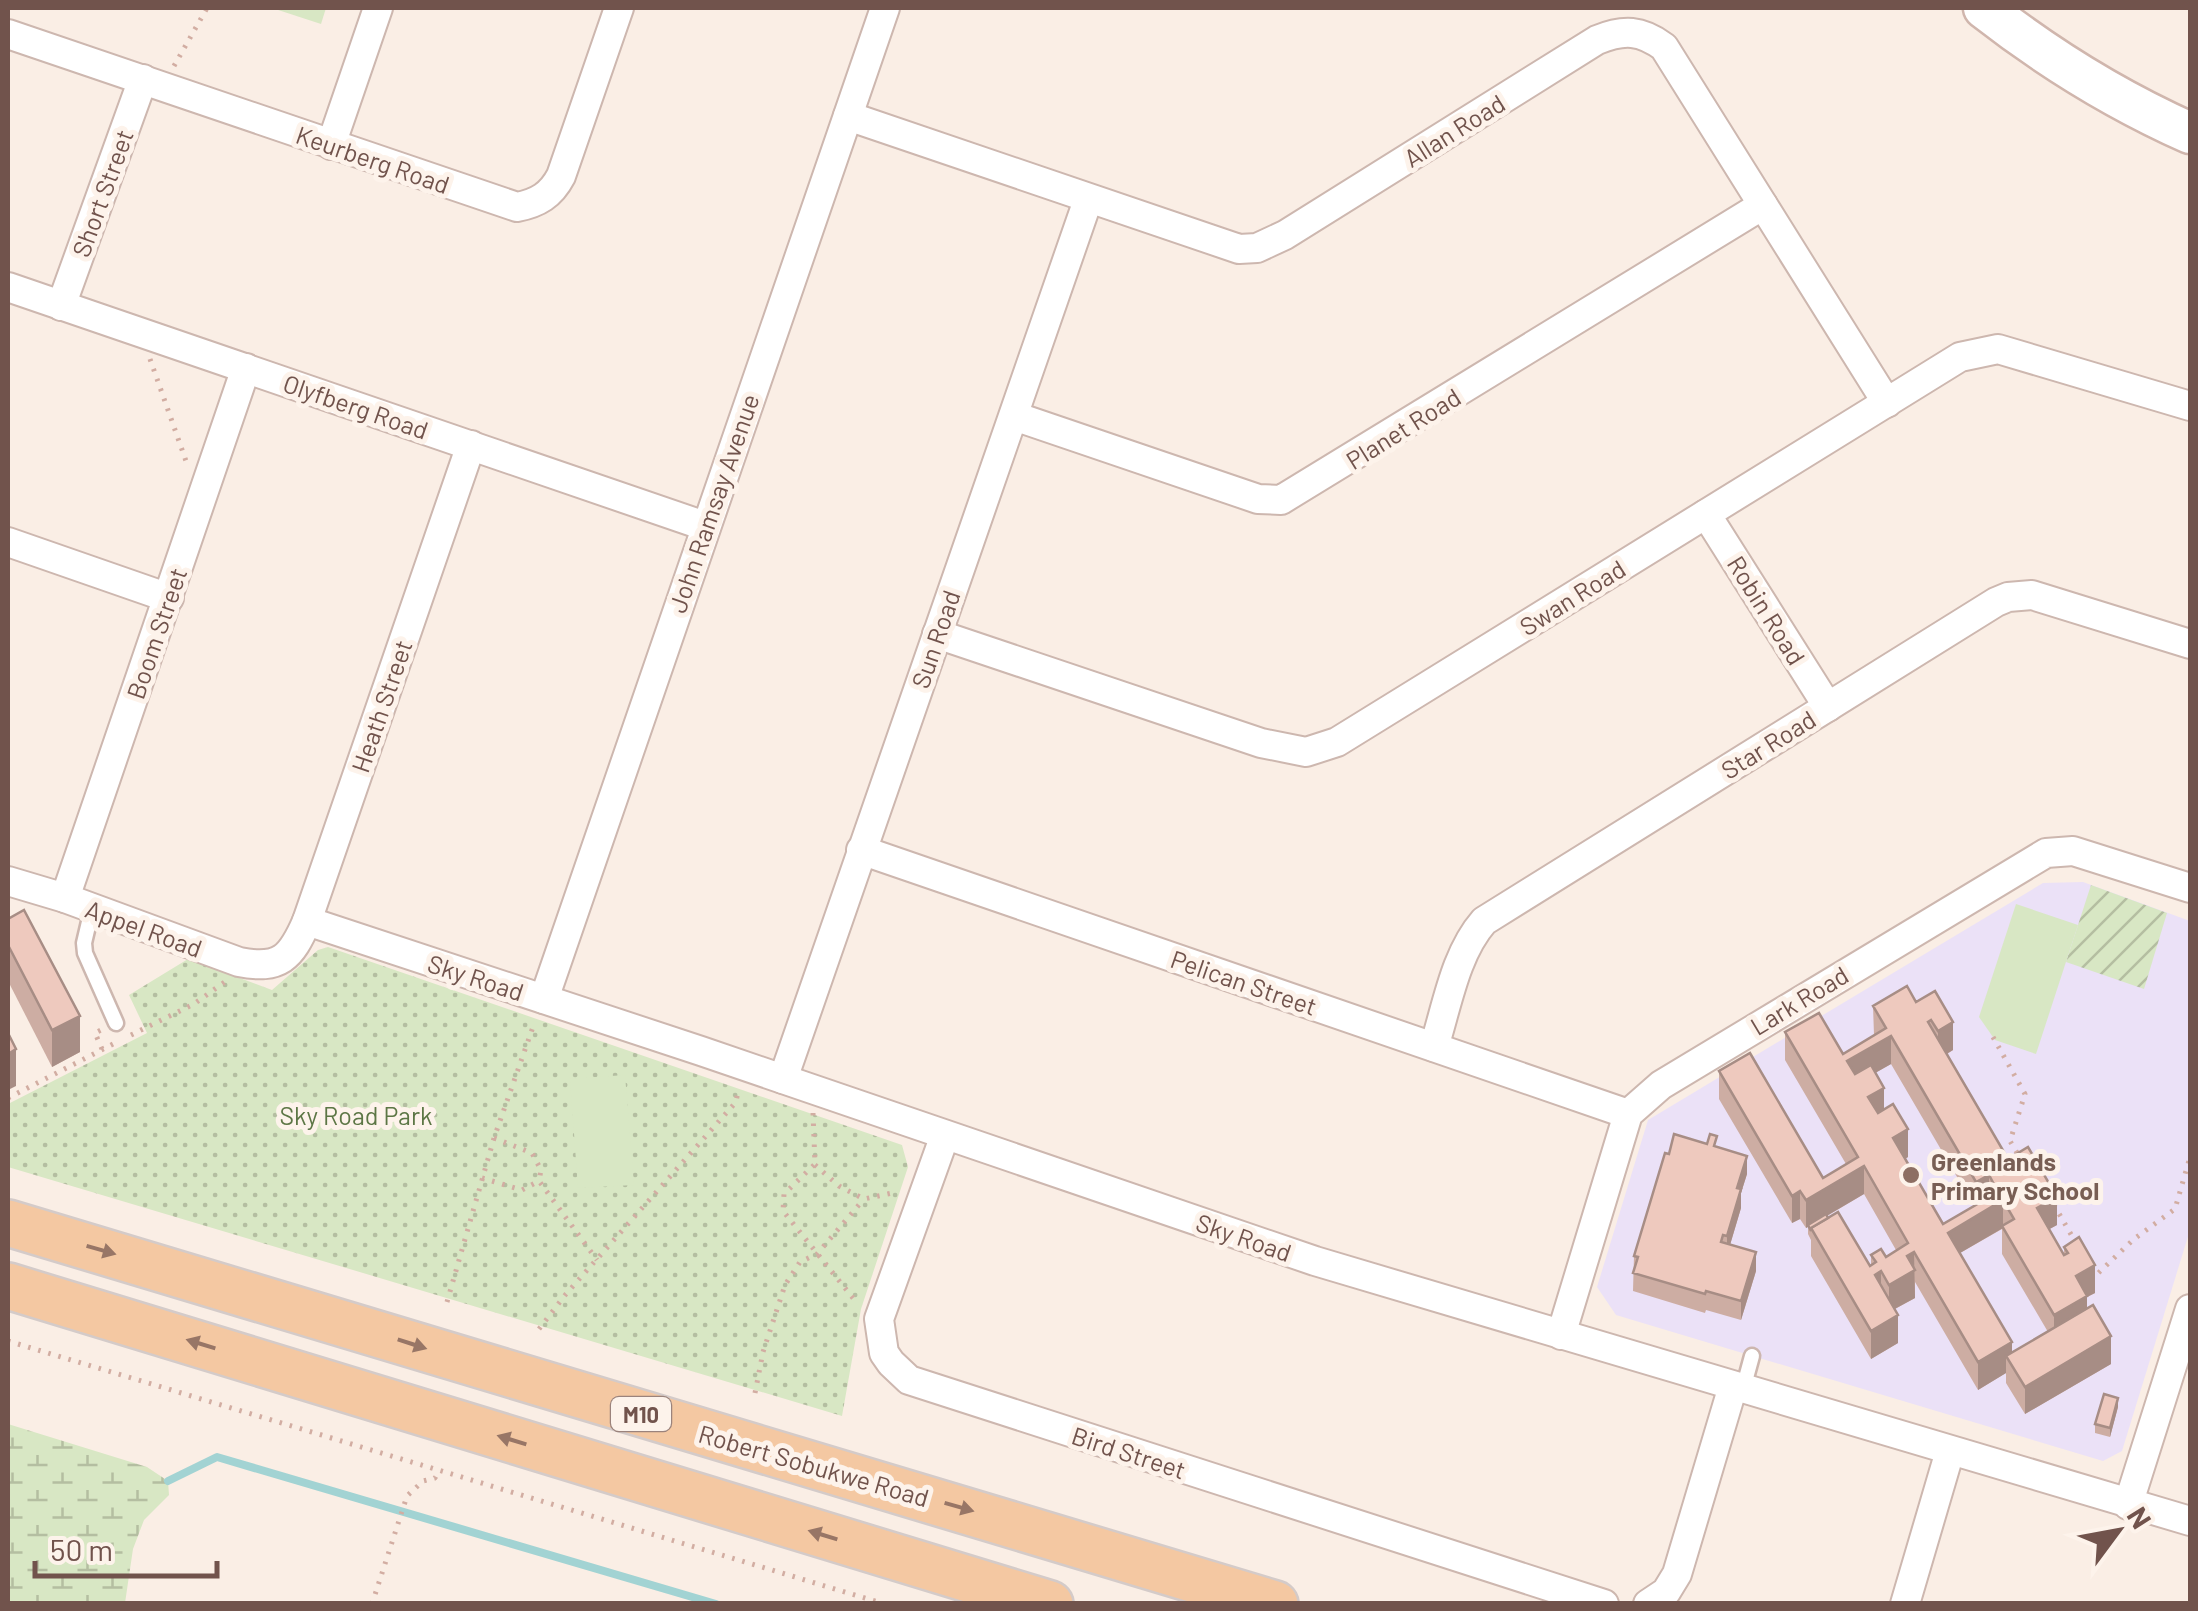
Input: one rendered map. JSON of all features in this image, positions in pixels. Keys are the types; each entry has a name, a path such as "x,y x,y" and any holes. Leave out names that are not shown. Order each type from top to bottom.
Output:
{"main road":[{"name":"Robert Sobukwe Road","path":"8,1223 1275,1604"},
{"path":"8,1286 1050,1604"}],"street":[{"path":"332,145 378,8"},
{"name":"Keurberg Road","path":"8,34 517,207 549,194 561,176 619,8"},
{"name":"John Ramsay Avenue","path":"540,1009 885,8"},
{"path":"1984,8 2108,93 2190,133"},
{"name":"Allan Road","path":"848,116 1088,200 1240,248 1257,248 1285,235 1597,40 1627,31 1641,33 1664,47 1887,402"},
{"name":"Short Street","path":"61,306 153,83"},
{"name":"Sun Road","path":"783,1079 1088,200"},
{"name":"Planet Road","path":"1014,416 1258,499 1281,500 1763,206"},
{"name":"Olyfberg Road","path":"8,287 704,526"},
{"name":"Swan Road","path":"937,634 1280,749 1306,752 1337,742 1960,357 1998,350 2190,406"},
{"name":"Boom Street","path":"65,898 246,368"},
{"name":"Heath Street","path":"280,959 298,941 306,921 470,445"},
{"name":"Robin Road","path":"1706,514 1828,706"},
{"path":"8,542 169,598"},
{"name":"Star Road","path":"1434,1047 1465,951 1472,934 1484,922 1996,602 2020,594 2032,595 2190,644"},
{"name":"Pelican Street","path":"861,850 1628,1114"},
{"name":"Lark Road","path":"1628,1114 1661,1085 2034,858 2073,851 2190,888"},
{"name":"Appel Road","path":"8,881 238,962 268,966 280,959"},
{"name":"Sky Road","path":"306,921 540,1009 744,1066 1315,1261 2190,1521"},
{"path":"1561,1335 1628,1114"},
{"path":"879,1319 945,1134"},
{"path":"2128,1504 2190,1308"},
{"name":"Bird Street","path":"879,1319 884,1353 890,1364 909,1380 1604,1604"},
{"path":"1648,1604 1666,1592 1678,1574 1738,1388"},
{"path":"1905,1604 1950,1451"}],"lane":[{"path":"92,909 85,953 116,1022"},
{"path":"1738,1388 1752,1356"}],"path":[{"path":"153,83 207,8"},
{"path":"151,336 149,364 189,468 206,488"},
{"path":"447,1302 494,1138 540,1009"},
{"path":"1993,1038 2024,1094 2010,1141 2028,1171"},
{"path":"539,1330 736,1102 744,1066"},
{"path":"816,1090 812,1116 815,1164 839,1186 864,1199"},
{"path":"494,1138 532,1153 541,1170 539,1181 597,1260"},
{"path":"2088,1282 2134,1240 2175,1210 2187,1181 2190,1157"},
{"path":"815,1164 784,1194 784,1211 864,1313 879,1319"},
{"path":"482,1178 522,1190 539,1181"},
{"path":"755,1392 785,1285 800,1262 817,1254 864,1199 905,1190 925,1195"},
{"path":"2051,1200 2078,1246"},
{"path":"2087,1262 2096,1277"},
{"path":"8,1341 885,1604"},
{"path":"372,1604 407,1496 423,1482 435,1478 439,1470"}],"shaded area":[{"name":"Greenlands Primary School","path":"2083,882 2190,921 2190,1230 2122,1451 2103,1461 1616,1315 1597,1287 1648,1120 2043,883"}],"green space":[{"path":"272,8 326,8 321,24"},
{"path":"2091,885 2167,913 2144,989 2066,962"},
{"path":"2016,904 2078,925 2036,1054 1995,1040 1979,1017"},
{"name":"Sky Road Park","path":"328,947 902,1145 908,1167 861,1309 842,1416 8,1167 8,1104 147,1033 129,995 188,959 272,990 318,950"},
{"path":"625,1075 634,1185 578,1188 570,1079"},
{"path":"8,1424 147,1467 168,1481 169,1495 144,1520 133,1549 125,1603 8,1603"}],"building":[{"path":"24,910 80,1016 52,1030 8,945 8,919"},
{"path":"1907,986 1916,1002 1935,991 1953,1022 1938,1031 1931,1020 1928,1022 2008,1159 2028,1147 2057,1197 2037,1208 2064,1255 2068,1253 2064,1247 2079,1237 2095,1265 2076,1276 2087,1296 2054,1315 2002,1226 2014,1219 2003,1200 1948,1233 2012,1342 1978,1362 1914,1252 1907,1256 1915,1270 1889,1285 1881,1271 1875,1275 1898,1315 1871,1331 1811,1228 1838,1212 1870,1266 1876,1262 1871,1255 1881,1249 1886,1257 1908,1243 1864,1166 1806,1200 1800,1191 1792,1196 1719,1071 1750,1053 1823,1178 1858,1157 1785,1032 1819,1013 1843,1054 1886,1028 1873,1006","holes":["1891,1036 1976,1182 1989,1175 1998,1192 1943,1224 1893,1138 1908,1129 1893,1104 1878,1113 1868,1097 1884,1088 1871,1065 1855,1074 1847,1061"]},
{"path":"8,1033 16,1049 8,1054"},
{"path":"1674,1134 1707,1144 1710,1134 1717,1136 1714,1146 1747,1156 1727,1236 1723,1235 1721,1242 1756,1252 1741,1301 1633,1273 1638,1257 1634,1256"},
{"path":"1826,1214 1828,1218 1811,1231 1808,1225"},
{"path":"2093,1305 2111,1336 2025,1387 2006,1356"},
{"path":"2104,1394 2118,1398 2110,1428 2095,1424"}],"waterway":[{"path":"168,1481 217,1457 716,1604"}],"place":[{"name":"Greenlands Primary School","path":"1911,1175"}]}
